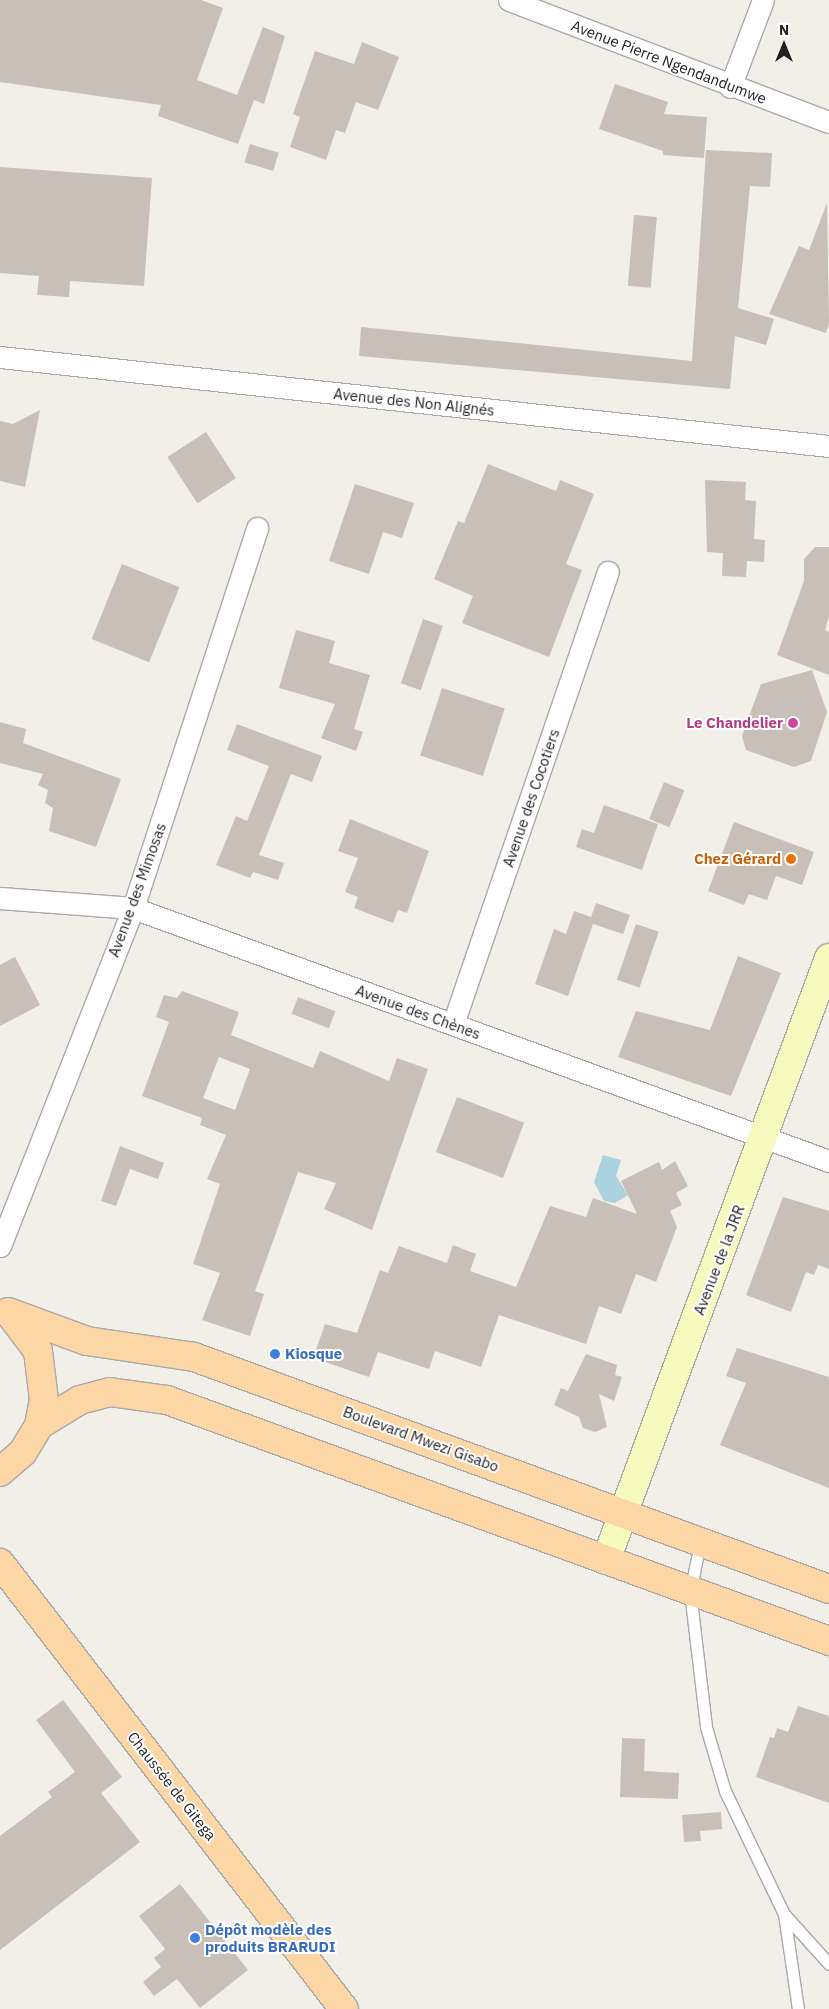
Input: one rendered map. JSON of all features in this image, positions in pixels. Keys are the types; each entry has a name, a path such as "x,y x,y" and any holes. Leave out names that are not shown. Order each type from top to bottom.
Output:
{"main road":[{"name":"Boulevard Mwezi Gisabo","path":"4,1310 87,1341 194,1357 623,1512 700,1543 829,1589"},
{"path":"0,1472 23,1452 39,1424 44,1376 38,1351 4,1310"},
{"path":"39,1424 80,1400 110,1392 138,1392 829,1641"},
{"name":"Chaussée de Gitega","path":"0,1563 344,2009"}],"street":[{"name":"Avenue Pierre Ngendandumwe","path":"509,0 730,87 829,122"},
{"path":"730,87 763,0"},
{"name":"Avenue des Non Alignés","path":"0,357 829,446"},
{"name":"Avenue des Mimosas","path":"0,1246 133,908 257,528"},
{"name":"Avenue des Cocotiers","path":"454,1024 608,572"},
{"name":"Avenue des Chènes","path":"0,898 133,908 829,1161"},
{"name":"Avenue de la JRR","path":"606,1560 765,1137 829,958"}],"lane":[{"path":"700,1543 690,1592 709,1736 725,1791 784,1914 829,1964"},
{"path":"784,1914 798,2009"}],"water":[{"path":"603,1155 621,1160 616,1176 628,1195 615,1203 604,1201 594,1182"}],"building":[{"path":"0,0 201,0 223,8 197,80 237,95 263,27 285,36 264,104 254,100 238,144 158,116 161,105 0,82"},
{"path":"362,42 399,57 378,110 356,102 345,133 336,130 326,160 290,147 300,117 293,114 315,51 354,64"},
{"path":"615,84 668,102 664,114 707,117 704,158 663,155 663,151 599,129"},
{"path":"250,144 279,153 273,171 244,162"},
{"path":"706,150 772,153 770,187 750,186 738,308 774,319 766,345 735,336 730,389 359,356 361,327 692,361"},
{"path":"0,167 152,178 144,286 70,281 69,297 37,295 39,276 0,273"},
{"path":"827,203 829,323 826,333 769,314 799,246 809,250"},
{"path":"634,215 657,217 651,288 628,286"},
{"path":"40,410 25,487 0,481 0,421 13,424"},
{"path":"206,432 236,478 197,503 167,457"},
{"path":"488,464 556,491 560,480 594,494 566,564 582,570 549,657 462,623 473,596 434,579 458,521 464,523"},
{"path":"705,480 746,482 745,500 756,501 754,539 765,540 764,562 747,561 746,577 722,576 723,553 707,552"},
{"path":"355,484 414,503 402,538 383,532 369,574 329,561"},
{"path":"815,547 829,547 829,616 825,630 829,632 829,675 777,655 804,581 804,559"},
{"path":"122,564 179,587 149,662 92,639"},
{"path":"423,619 443,626 421,690 401,683"},
{"path":"296,630 335,641 329,663 370,675 354,729 363,732 356,751 321,738 335,704 279,688"},
{"path":"812,670 827,712 811,761 794,767 746,750 742,736 761,684"},
{"path":"442,688 505,708 483,776 420,756"},
{"path":"0,722 26,729 23,743 121,779 96,847 49,831 53,808 45,803 48,790 38,785 43,774 0,763"},
{"path":"237,724 322,756 312,782 291,774 259,855 284,863 278,880 253,872 250,878 216,865 236,816 247,821 269,766 227,750"},
{"path":"664,782 684,790 669,827 649,819"},
{"path":"604,805 658,824 642,870 576,847 582,829 594,833"},
{"path":"350,819 429,851 407,913 398,910 393,923 354,908 358,897 345,892 358,858 338,851"},
{"path":"734,822 814,852 802,885 776,876 767,900 749,894 744,905 708,891"},
{"path":"596,903 630,915 623,934 593,924 568,996 535,984 554,929 566,934 574,911 591,917"},
{"path":"636,924 659,932 639,988 617,980"},
{"path":"738,956 781,973 731,1096 618,1057 636,1011 710,1030"},
{"path":"15,957 40,1005 0,1026 0,965"},
{"path":"182,991 239,1012 231,1035 313,1068 320,1051 389,1081 397,1058 428,1069 372,1230 324,1209 336,1183 298,1172 255,1291 264,1294 250,1336 202,1320 220,1273 193,1264 220,1184 207,1179 226,1135 200,1125 202,1118 142,1096 169,1022 156,1017 164,995 177,998","holes":["219,1057 250,1069 235,1110 203,1098"]},
{"path":"298,997 335,1011 329,1028 292,1014"},
{"path":"457,1097 524,1123 503,1178 436,1152"},
{"path":"120,1146 164,1163 158,1179 130,1169 116,1206 101,1201"},
{"path":"675,1161 688,1186 676,1193 682,1205 670,1211 677,1227 656,1282 636,1274 621,1314 599,1306 586,1344 499,1315 481,1367 435,1351 429,1369 378,1352 369,1377 313,1358 325,1324 357,1333 380,1270 388,1273 399,1246 447,1263 453,1245 476,1254 470,1271 516,1287 550,1206 586,1217 593,1198 637,1214 621,1181 659,1162 662,1170"},
{"path":"783,1197 829,1211 829,1269 818,1265 814,1275 806,1272 791,1312 746,1295"},
{"path":"737,1348 829,1377 829,1488 720,1445 746,1383 726,1376"},
{"path":"586,1354 617,1365 615,1375 622,1377 614,1401 599,1394 607,1427 595,1432 583,1428 579,1417 554,1405 561,1388 568,1391"},
{"path":"63,1700 122,1777 101,1793 140,1842 0,1950 0,1836 52,1797 48,1792 75,1772 36,1720"},
{"path":"798,1706 829,1716 829,1803 756,1777 770,1737 774,1738 777,1728 788,1732"},
{"path":"622,1738 645,1739 644,1771 679,1773 678,1799 620,1797"},
{"path":"721,1812 722,1829 700,1831 701,1841 684,1842 682,1815"},
{"path":"180,1884 248,1970 200,2008 177,1979 154,1996 143,1982 161,1967 154,1958 165,1949 139,1916"}],"place":[{"name":"Le Chandelier","path":"793,723"},
{"name":"Chez Gérard","path":"791,859"},
{"name":"Kiosque","path":"275,1354"},
{"name":"Dépôt modèle des produits BRARUDI","path":"195,1938"}]}
